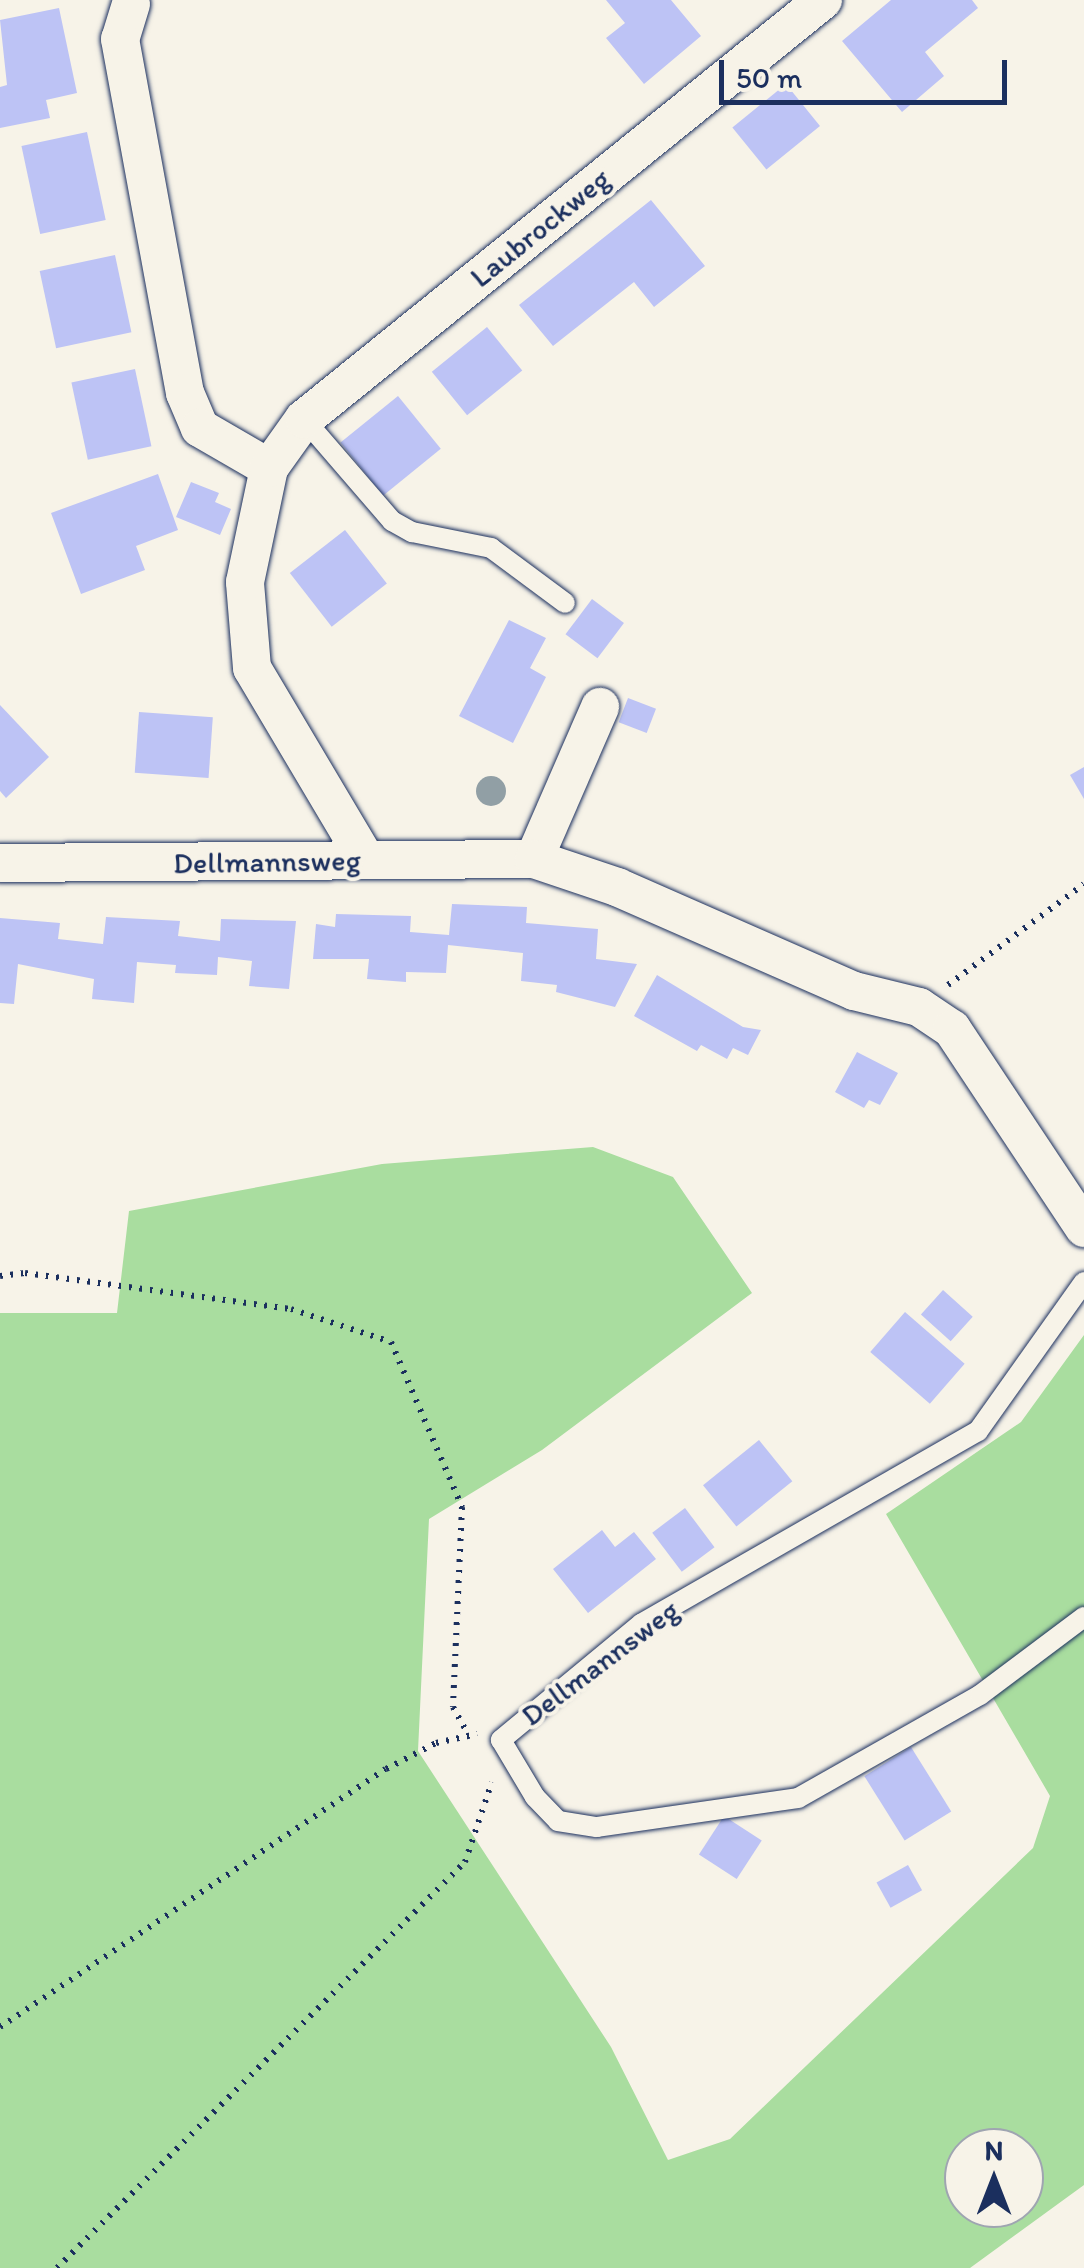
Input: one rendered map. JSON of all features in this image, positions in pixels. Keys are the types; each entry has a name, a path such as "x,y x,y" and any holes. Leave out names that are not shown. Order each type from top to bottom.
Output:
{"street":[{"name":"Laubrockweg","path":"366,860 252,668 245,582 268,468 304,420 823,0"},
{"path":"131,4 120,39 185,393 200,428 268,468"},
{"path":"534,859 600,707"},
{"name":"Dellmannsweg","path":"0,863 534,859 616,887 854,991 919,1007 952,1028 1084,1228"}],"lane":[{"path":"304,420 392,521 412,532 491,548 565,604"},
{"name":"Dellmannsweg","path":"1084,1282 978,1431 640,1624 501,1740 535,1796 558,1821 597,1827 798,1798 980,1695 1084,1617"}],"path":[{"path":"919,1007 1084,884"},
{"path":"0,1276 25,1273 290,1309 391,1342 462,1507 453,1708 468,1732"},
{"path":"0,2027 386,1769 468,1732 501,1740 482,1826 466,1862 57,2268"}],"green space":[{"path":"593,1147 673,1177 752,1293 542,1450 429,1519 418,1751 611,2047 668,2160 730,2139 1033,1848 1050,1796 886,1514 1021,1422 1084,1335 1084,2185 1044,2214 1044,2128 944,2128 944,2228 1025,2228 970,2268 0,2268 0,1313 117,1313 129,1211 382,1164"}],"building":[{"path":"606,0 671,0 701,36 644,84 606,38 625,23"},
{"path":"891,0 972,0 978,8 925,52 944,76 902,112 842,41"},
{"path":"59,8 77,93 46,100 50,118 0,128 0,87 7,85 0,20"},
{"path":"786,84 820,126 766,169 732,127"},
{"path":"87,132 106,220 40,234 21,146"},
{"path":"651,200 705,266 654,307 634,282 553,346 519,305"},
{"path":"115,255 131,332 56,348 40,271"},
{"path":"487,327 522,371 467,415 432,372"},
{"path":"135,369 151,446 88,460 71,383"},
{"path":"398,396 441,449 383,495 340,443"},
{"path":"158,474 178,530 136,546 145,570 81,594 51,513"},
{"path":"191,482 219,493 215,502 231,509 220,535 176,517"},
{"path":"345,530 387,584 332,627 290,573"},
{"path":"592,599 624,623 597,658 566,634"},
{"path":"509,620 546,638 530,668 546,677 513,743 459,716"},
{"path":"628,698 656,709 647,733 619,722"},
{"path":"0,705 49,757 6,798 0,791"},
{"path":"139,712 213,717 209,778 135,773"},
{"path":"1084,767 1084,799 1070,775"},
{"path":"452,904 527,907 526,923 598,929 596,959 637,964 615,1007 556,992 557,985 521,981 523,953 448,945 446,973 406,972 406,982 367,979 369,959 313,959 316,924 335,927 336,914 411,916 410,932 449,935"},
{"path":"106,917 180,921 178,936 220,941 221,919 296,921 289,989 249,986 252,961 218,957 217,975 175,973 176,965 137,962 134,1003 92,999 94,979 18,964 14,1004 0,1003 0,918 60,923 58,939 103,944"},
{"path":"657,975 743,1027 761,1030 748,1055 733,1048 727,1059 701,1045 697,1051 634,1016"},
{"path":"857,1052 898,1073 880,1105 869,1100 864,1108 835,1092"},
{"path":"943,1290 973,1317 951,1341 921,1315"},
{"path":"905,1312 965,1364 930,1404 870,1352"},
{"path":"759,1440 792,1481 736,1526 703,1485"},
{"path":"685,1508 714,1547 682,1572 652,1533"},
{"path":"602,1530 615,1547 634,1532 656,1559 588,1613 553,1569"},
{"path":"911,1747 951,1811 905,1841 864,1776"},
{"path":"724,1816 762,1841 737,1879 699,1855"},
{"path":"908,1865 922,1890 891,1908 877,1882"}]}
